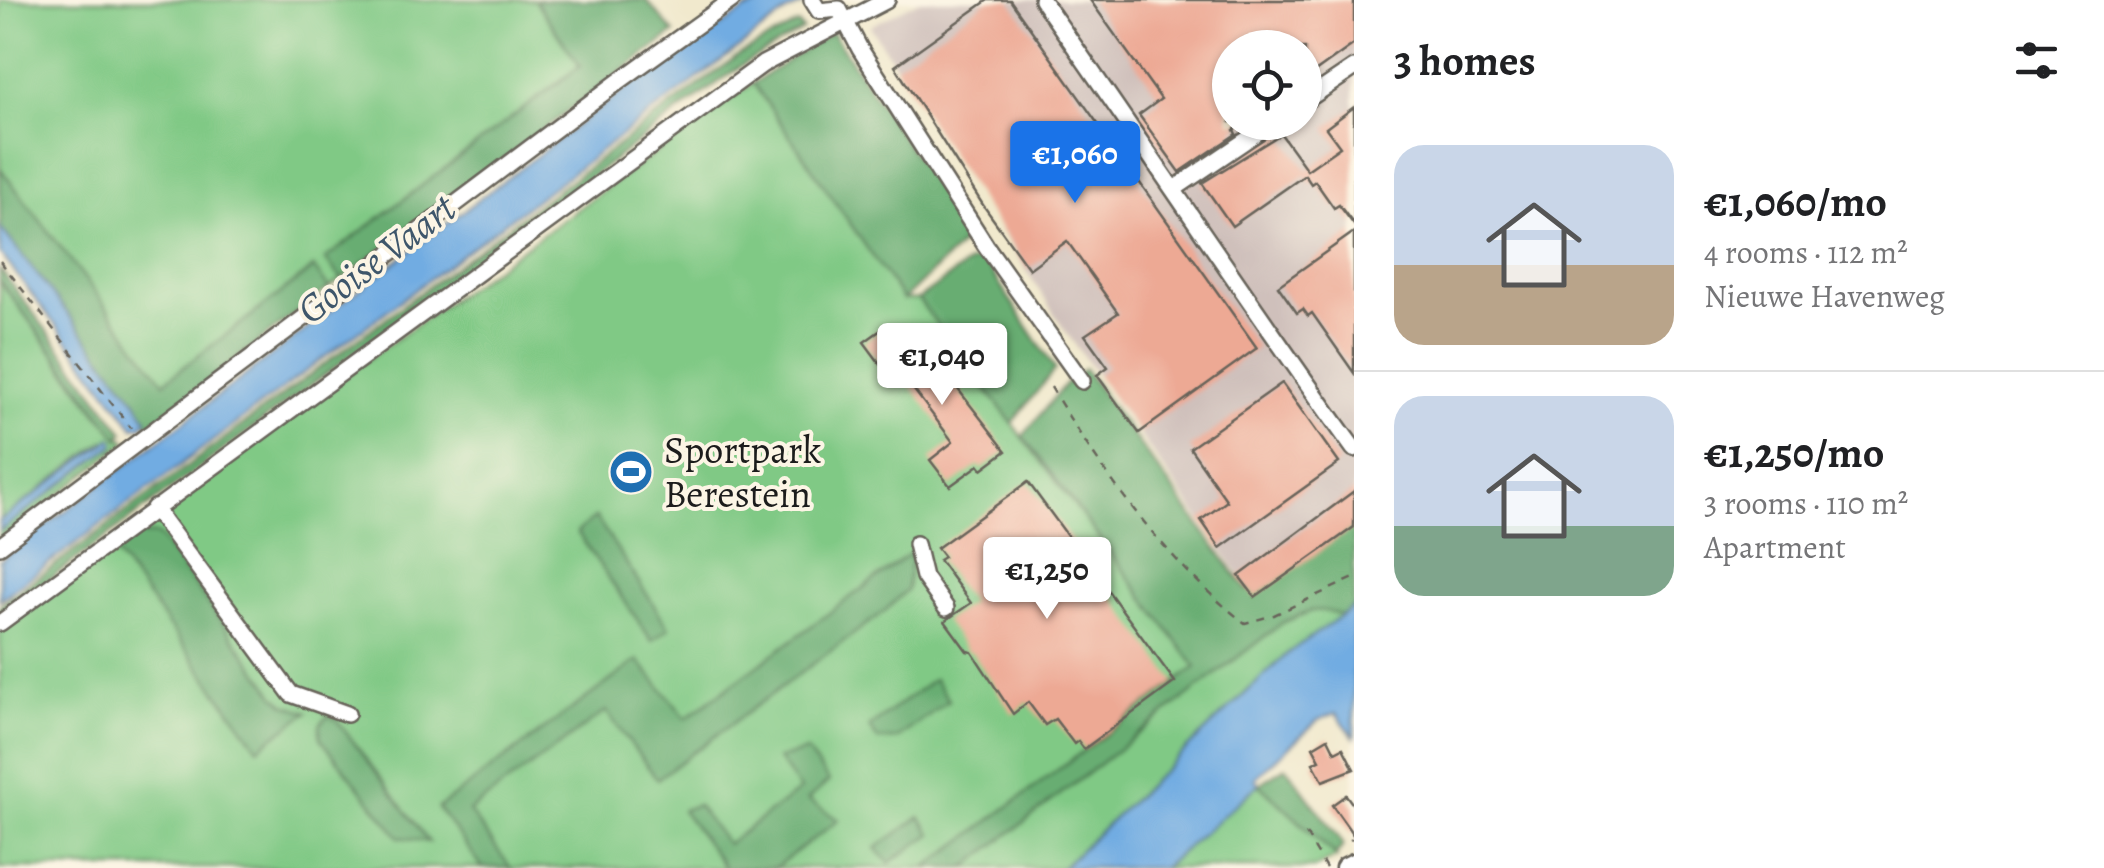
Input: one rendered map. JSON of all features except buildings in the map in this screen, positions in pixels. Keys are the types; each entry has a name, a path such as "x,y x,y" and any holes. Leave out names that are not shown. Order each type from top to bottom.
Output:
{"main road":[{"path":"1346,868 1354,864"}],"street":[{"path":"0,546 732,0"},
{"path":"0,623 763,64 887,0"},
{"path":"1042,0 1249,304 1354,449"},
{"path":"820,6 838,9 846,20 860,49 986,246 1082,381"},
{"path":"1322,90 1354,68"},
{"path":"1174,189 1247,140"},
{"path":"154,508 291,694 347,714"},
{"path":"916,544 924,577 946,608"}],"path":[{"path":"0,260 141,441"},
{"path":"1051,387 1085,445 1175,559 1245,624 1354,578"},
{"path":"1306,834 1326,868"}],"shaded area":[{"path":"920,0 1354,0 1354,527 1255,597 1064,329 870,26"}],"green space":[{"path":"0,0 539,0 537,3 581,65 326,259 342,279 329,288 313,268 164,383 0,168"},
{"path":"646,0 674,33 342,279 325,259 580,66 536,2"},
{"path":"798,24 803,30 739,67 0,616 0,606 740,54"},
{"path":"832,32 969,237 903,300 753,83"},
{"name":"Sportpark Berestein","path":"753,83 903,300 918,299 1207,681 1282,623 1319,608 1343,616 1288,653 1061,868 0,868 0,628"},
{"path":"0,168 164,382 314,268 329,288 149,426 136,401 0,227"},
{"path":"984,260 1055,369 1012,423 918,299 970,262"},
{"path":"0,269 124,432 119,439 0,281"},
{"path":"0,281 97,413 127,442 0,540 0,531 115,444 104,441 0,521"},
{"path":"1084,369 1247,590 1354,516 1354,607 1343,616 1312,611 1282,623 965,868 926,868 1196,667 1023,436 1065,384"},
{"path":"596,517 669,628 652,641 577,532"},
{"path":"139,534 158,535 276,696 285,704 308,712 258,748 115,552"},
{"path":"912,552 907,590 886,610 657,779 606,711 469,811 511,868 483,868 438,808 638,660 686,718"},
{"path":"934,679 949,700 897,739 878,740 869,727"},
{"path":"327,716 336,719 429,842 399,837 320,738 320,725"},
{"path":"807,751 829,781 808,800 839,820 774,868 725,868 682,810 697,805 727,844 800,790 778,759"},
{"path":"1286,767 1339,838 1343,846 1338,853 1334,854 1259,784"},
{"path":"1259,784 1337,857 1315,868 1163,868"},
{"path":"920,817 932,834 889,863 876,848"}],"water":[{"name":"Gooise Vaart","path":"772,0 814,0 788,11 0,600 0,560 632,84 746,10"},
{"path":"0,227 136,401 147,419 142,426 134,427 0,253"},
{"path":"112,438 115,444 0,531 0,521"},
{"path":"1354,607 1354,737 1336,713 1318,720 1255,778 1259,784 1163,868 1061,868 1288,653"}],"place":[{"name":"Sportpark Berestein","path":"631,472"}]}
